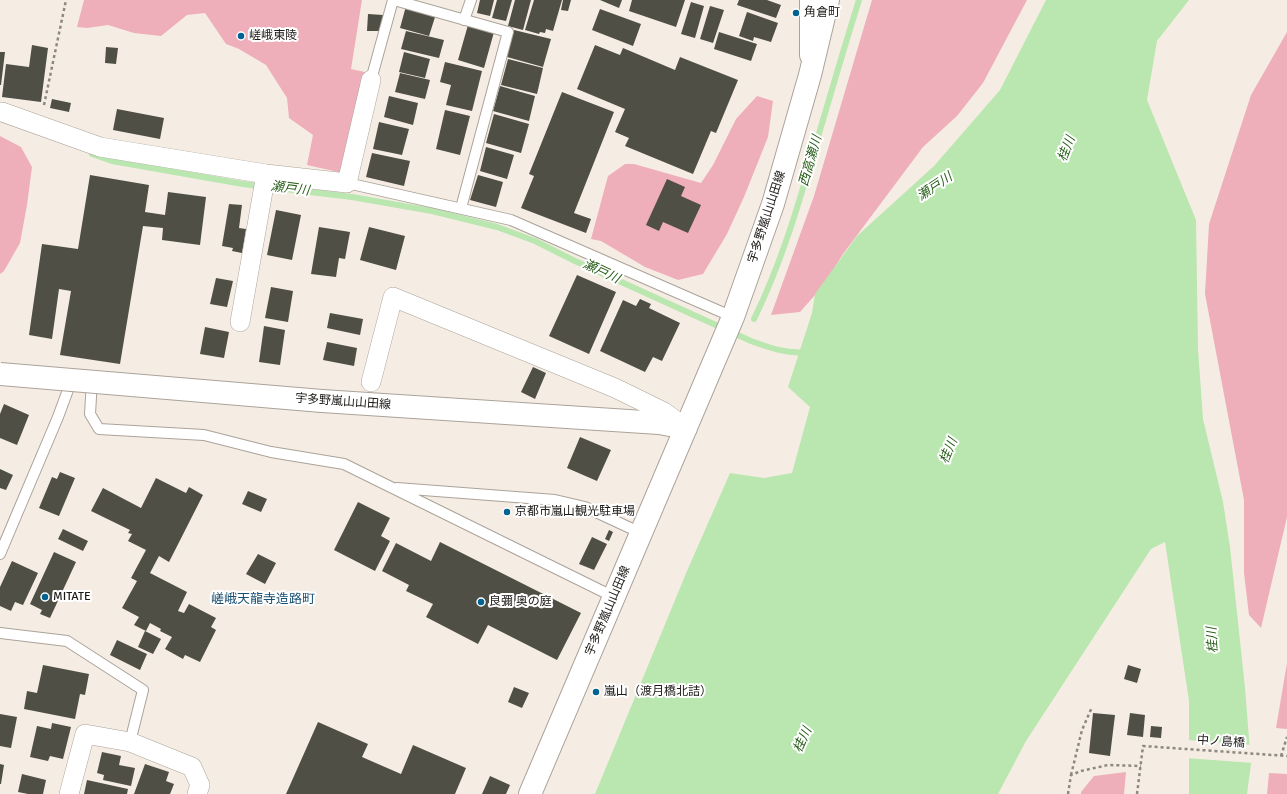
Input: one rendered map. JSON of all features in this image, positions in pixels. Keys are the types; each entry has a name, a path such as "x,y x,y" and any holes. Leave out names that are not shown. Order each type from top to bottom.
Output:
{"main road":[{"path":"810,74 811,0"},
{"name":"宇多野嵐山山田線","path":"530,794 733,317 773,204 810,74 828,0"},
{"name":"宇多野嵐山山田線","path":"0,374 322,401 651,422 686,428"}],"street":[{"path":"1,111 100,147 264,182 347,183 371,80"},
{"path":"240,322 264,182"},
{"path":"371,382 393,298 615,388 664,412 686,428"},
{"path":"69,794 86,734 130,742 192,767 200,785 197,794"}],"lane":[{"path":"371,80 393,0 508,32 461,208"},
{"path":"464,20 471,0"},
{"path":"347,183 511,220 733,317"},
{"path":"0,554 52,431 74,374 92,377 90,414 99,429 204,435 271,452 344,464 614,597"},
{"path":"391,487 554,500 584,507 641,533"},
{"path":"0,633 67,641 142,690 130,742"}],"path":[{"path":"40,126 66,0"},
{"path":"1068,794 1082,730 1092,707"},
{"path":"1282,756 1287,737"},
{"name":"中ノ島橋","path":"1141,766 1143,746 1287,756"},
{"path":"1071,775 1081,771 1108,765 1141,766 1137,794"}],"shaded area":[{"path":"84,0 362,0 351,69 369,73 347,174 307,165 313,135 289,118 287,98 266,65 239,49 226,44 205,13 187,15 161,36 134,33 108,25 87,28 77,27"},
{"path":"872,0 1027,0 983,83 957,116 923,147 843,254 823,286 800,312 771,315 814,196"},
{"path":"1287,32 1287,517 1261,628 1249,615 1244,573 1244,500 1205,294 1209,224 1251,95"},
{"path":"757,96 773,101 768,137 744,197 727,234 703,274 678,280 645,267 601,241 591,239 608,176 625,164 634,164 701,183 713,165 736,119"},
{"path":"0,136 21,147 32,167 20,243 4,271 0,274"},
{"path":"1287,663 1287,729 1276,728"},
{"path":"1126,772 1124,794 1081,794 1094,776"},
{"path":"1269,773 1287,774 1287,794 1267,794"}],"water":[{"name":"桂川","path":"1046,0 1189,0 1157,41 1147,100 1196,220 1198,349 1203,419 1223,502 1230,547 1245,688 1251,764 1247,794 1189,794 1189,701 1165,542 1151,549 1026,741 998,794 595,794 687,571 730,473 764,478 792,473 810,407 788,387 812,313 815,294 857,236 934,166 1000,90"}],"pier":[{"path":"1186,740 1252,745 1253,763 1186,758"}],"building":[{"path":"480,0 494,0 490,16 477,13"},
{"path":"497,0 512,0 506,21 492,18"},
{"path":"515,0 531,0 523,30 508,26"},
{"path":"534,0 562,0 553,31 546,29 545,33 540,32 539,34 525,30"},
{"path":"563,0 571,0 568,11 561,10"},
{"path":"600,0 622,0 619,8"},
{"path":"632,0 685,0 676,27 629,11"},
{"path":"739,0 767,0 781,5 776,18 737,5"},
{"path":"691,2 704,6 695,38 681,34"},
{"path":"406,6 436,14 429,36 400,28"},
{"path":"710,6 724,10 713,43 700,39"},
{"path":"600,9 641,24 633,46 592,30"},
{"path":"747,12 778,23 771,42 754,37 753,41 739,36"},
{"path":"368,14 383,15 382,31 367,31"},
{"path":"468,25 494,32 484,68 458,60"},
{"path":"514,30 551,39 543,67 507,57"},
{"path":"406,31 444,40 439,58 401,49"},
{"path":"719,32 757,44 751,61 714,49"},
{"path":"32,45 48,48 41,102 2,97 6,64 29,67"},
{"path":"595,45 620,55 623,48 675,70 680,57 738,80 716,133 711,131 693,174 625,146 629,138 615,132 625,109 577,89"},
{"path":"106,47 118,48 116,64 105,63"},
{"path":"0,52 5,52 1,85 0,85"},
{"path":"404,52 430,59 425,78 399,72"},
{"path":"508,59 543,68 537,94 501,85"},
{"path":"445,62 482,71 472,111 446,105 451,85 440,82"},
{"path":"400,73 430,80 425,99 395,92"},
{"path":"500,86 535,96 529,121 493,111"},
{"path":"562,92 614,112 574,213 591,219 586,233 521,208 534,176 529,174"},
{"path":"389,96 418,103 413,125 384,117"},
{"path":"52,99 71,103 69,112 50,108"},
{"path":"117,109 164,118 160,139 113,130"},
{"path":"445,110 470,116 460,155 436,149"},
{"path":"494,114 529,124 521,153 486,143"},
{"path":"379,122 409,129 402,155 373,149"},
{"path":"486,147 514,155 507,179 480,171"},
{"path":"372,153 410,161 404,186 366,177"},
{"path":"90,175 149,185 145,212 165,215 168,192 206,197 200,245 162,240 163,228 143,226 120,364 60,355 71,291 59,289 52,339 29,335 42,244 78,249"},
{"path":"478,175 503,182 496,207 470,200"},
{"path":"667,179 685,187 681,196 701,205 688,233 663,222 659,231 646,225"},
{"path":"229,204 242,205 239,228 246,229 242,253 232,251 233,248 222,246"},
{"path":"276,210 301,215 292,260 267,255"},
{"path":"319,227 350,232 345,259 339,258 336,277 311,274"},
{"path":"369,227 405,236 396,270 360,260"},
{"path":"577,275 616,292 589,354 549,336"},
{"path":"216,278 233,281 227,307 210,304"},
{"path":"271,287 293,291 288,322 265,318"},
{"path":"640,299 651,304 649,308 680,323 662,361 653,357 645,372 600,351 623,300 636,306"},
{"path":"330,313 363,319 360,335 327,328"},
{"path":"264,326 285,330 280,365 259,362"},
{"path":"205,327 229,332 224,358 200,354"},
{"path":"327,342 357,348 354,366 323,360"},
{"path":"533,367 546,373 535,399 521,392"},
{"path":"4,404 29,415 17,445 0,438 0,414"},
{"path":"580,437 611,450 597,481 567,468"},
{"path":"0,469 13,475 6,490 0,488"},
{"path":"60,472 75,478 59,516 39,508 52,477 57,479"},
{"path":"156,478 186,493 189,487 203,495 169,562 159,556 150,573 187,592 178,611 184,613 189,604 216,618 211,627 216,630 200,662 185,655 183,659 165,649 172,637 160,631 161,629 150,623 146,631 134,625 139,617 122,608 137,581 131,578 146,550 128,541 132,534 128,533 130,530 91,511 103,488 141,508"},
{"path":"248,491 267,499 261,512 242,504"},
{"path":"358,502 390,518 381,536 390,541 375,571 334,550"},
{"path":"63,529 88,541 83,551 58,539"},
{"path":"609,530 613,532 609,541 605,539"},
{"path":"592,537 607,544 594,570 579,564"},
{"path":"440,542 581,613 557,660 488,625 478,644 426,617 433,604 406,591 409,585 382,571 396,543 431,561"},
{"path":"54,552 76,562 50,618 40,614 42,610 30,604"},
{"path":"258,554 276,563 265,584 246,574"},
{"path":"12,561 38,573 23,605 15,602 11,611 0,606 0,587"},
{"path":"145,631 161,639 153,654 138,647"},
{"path":"117,640 147,654 140,670 110,655"},
{"path":"43,665 89,674 85,695 80,694 75,719 24,709 27,691 37,693"},
{"path":"1128,665 1141,669 1137,683 1124,679"},
{"path":"514,687 529,693 522,708 508,702"},
{"path":"1093,713 1115,715 1110,756 1089,753"},
{"path":"1130,713 1145,715 1143,737 1127,735"},
{"path":"0,714 17,717 11,748 0,746"},
{"path":"318,722 368,744 362,757 401,774 413,745 466,768 455,794 286,794"},
{"path":"52,723 71,727 63,759 50,756 48,761 30,757 37,726 51,729"},
{"path":"1151,726 1162,727 1161,738 1150,737"},
{"path":"102,752 121,756 119,765 135,768 131,786 103,780 104,775 97,773"},
{"path":"0,764 4,765 1,784 0,784"},
{"path":"145,764 169,772 166,781 174,784 170,794 134,794"},
{"path":"22,774 46,780 43,794 18,792"},
{"path":"490,776 510,785 506,794 482,794"},
{"path":"87,780 128,789 127,794 84,794"}],"waterway":[{"name":"西高瀬川","path":"754,319 772,279 794,217 859,0"},
{"name":"瀬戸川","path":"92,154 112,161 243,184 352,197 432,211 497,227 535,241 575,261 751,341 786,351 807,352"}],"place":[{"name":"角倉町","path":"796,13"},
{"name":"嵯峨東陵","path":"241,36"},
{"name":"京都市嵐山観光駐車場","path":"507,512"},
{"name":"MITATE","path":"45,597"},
{"name":"良彌 奥の庭","path":"481,602"},
{"name":"嵐山（渡月橋北詰）","path":"596,692"}],"district":[{"name":"嵯峨天龍寺造路町","path":"263,600"}]}
